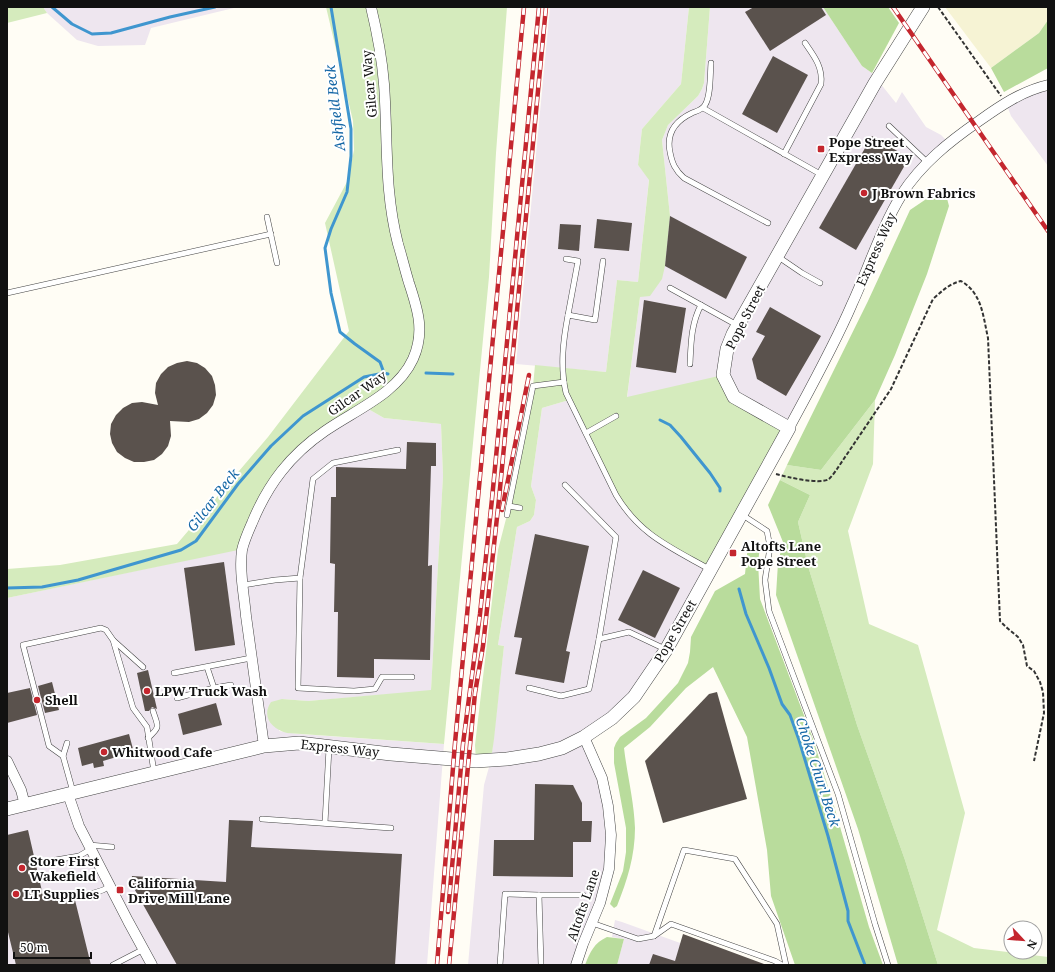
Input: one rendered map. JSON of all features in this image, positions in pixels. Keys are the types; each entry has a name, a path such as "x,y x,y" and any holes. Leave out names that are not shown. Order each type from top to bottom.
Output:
{"street":[{"name":"Gilcar Way","path":"264,746 251,658 241,561 247,535 265,494 289,461 303,447 391,387 407,370 413,359 420,333 418,310 398,241 389,189 386,161 384,82 381,56 371,7"},
{"name":"Pope Street","path":"584,737 612,718 634,697 666,650 789,428 734,397 723,375 727,349 738,326 875,83 923,7"},
{"name":"Express Way","path":"789,428 832,346 852,304 890,214 903,193 928,163 960,134 1016,97 1048,85"},
{"name":"Express Way","path":"7,809 264,746 299,743 391,754 476,761 507,759 539,754 562,748 584,737"},
{"name":"Altofts Lane","path":"576,965 600,903 609,869 611,835 608,806 602,778 584,737"},
{"path":"7,761 21,790 24,805"},
{"path":"71,793 80,826 152,965"}],"lane":[{"path":"784,154 821,84 821,71 818,62 805,43"},
{"path":"711,63 708,97 703,108 690,114 671,129 669,150 672,164 684,178 768,223"},
{"path":"703,108 823,175"},
{"path":"889,126 928,163"},
{"path":"268,217 277,263"},
{"path":"7,293 271,234"},
{"path":"778,256 802,273 820,283"},
{"path":"566,259 578,261 565,330 562,362 566,393 616,495 632,518 644,530 659,541 710,569"},
{"path":"568,315 595,320 603,261"},
{"path":"670,288 738,326"},
{"path":"690,364 692,330 696,314 701,305"},
{"path":"507,515 534,386 564,382"},
{"path":"586,433 616,416"},
{"path":"398,450 333,463 313,479 300,578 298,688 354,691 375,689 382,677 412,677"},
{"path":"529,688 561,696 589,689 598,639 616,537 565,485"},
{"path":"509,506 520,508"},
{"path":"741,514 766,531 770,547 765,580 769,611 838,794 888,965"},
{"path":"243,585 300,578"},
{"path":"63,756 49,746 23,645 101,628 106,630 113,640 143,667"},
{"path":"598,639 628,632 666,650"},
{"path":"113,640 133,708 147,727 154,773"},
{"path":"174,673 251,658"},
{"path":"207,667 214,688"},
{"path":"178,698 231,685"},
{"path":"148,738 157,730 158,727 153,711"},
{"path":"67,743 63,756 71,793"},
{"path":"325,823 329,747"},
{"path":"262,819 391,828"},
{"path":"44,862 79,856 90,847 112,847"},
{"path":"654,936 684,850 735,859 777,924 786,965"},
{"path":"84,896 103,890 110,886"},
{"path":"500,965 505,894 583,895"},
{"path":"539,894 541,965"},
{"path":"592,923 638,939 654,936 671,924 775,961 782,965"},
{"path":"113,965 144,949"}],"path":[{"path":"938,7 1006,103"},
{"path":"765,471 782,476 809,480 820,481 828,479 837,469 891,389 933,299 941,291 953,283 961,281 977,296 988,338 1000,620 1018,637 1023,645 1027,666 1034,671 1043,692 1044,713 1034,761"}],"shaded area":[{"path":"43,7 238,7 151,28 145,45 98,46 77,40 47,13"},
{"path":"550,7 689,7 681,84 642,129 638,165 649,179 638,282 617,280 606,372 516,364"},
{"path":"710,7 823,7 862,66 872,73 896,103 902,92 926,127 941,135 949,143 903,193 789,428 627,398 640,297 670,216 662,140 668,125 698,96 702,89 704,83"},
{"path":"945,7 1048,7 1048,20 1039,33 991,68"},
{"path":"1048,85 1048,166 1011,116 1006,103"},
{"path":"569,400 710,569 634,697 585,737 602,778 609,869 576,965 468,965 484,785 491,760 504,646 498,645 517,527 530,521 534,515 536,500 531,486 542,408"},
{"path":"363,406 384,418 441,424 443,476 431,691 308,701 282,699 279,731 298,734 444,744 427,965 7,965 7,598 192,559 289,461"},
{"path":"615,920 741,965 617,965 624,939 612,937"}],"green space":[{"path":"7,7 43,7 47,13 7,23"},
{"path":"326,7 507,7 496,153 489,277 444,744 287,733 277,729 270,722 267,713 271,702 282,699 308,701 431,690 443,476 441,424 384,418 363,406 289,461 243,549 7,598 7,569 60,565 177,544 268,437 349,331 325,223 348,180 354,150 353,121"},
{"path":"689,7 710,7 704,83 698,96 668,125 662,140 670,216 665,266 662,279 650,296 640,297 627,397 723,375 734,397 789,428 710,569 659,541 624,508 569,400 542,408 531,486 536,500 534,515 530,521 517,527 498,645 504,646 491,760 476,761 475,745 498,550 507,515 533,386 535,365 606,372 617,280 638,282 649,180 638,165 642,129 681,84"},
{"path":"823,7 888,7 899,23 872,73 862,66"},
{"path":"1048,20 1048,68 1004,92 991,68 1039,33"},
{"path":"944,187 949,206 927,274 895,355 875,400 821,470 787,465 868,301 910,210"},
{"path":"875,400 873,464 848,531 869,624 918,645 965,813 937,930 974,948 1003,952 1003,960 1043,960 1043,956 1048,957 1048,965 938,965 905,860 857,725 808,566 798,522 810,495 780,480 787,465 821,470"},
{"path":"780,480 810,495 798,522 808,566 857,725 905,860 938,965 898,965 858,829 776,595 778,563 783,542 768,505"},
{"path":"748,545 760,547 758,562 760,599 813,739 869,927 883,965 795,965 771,896 767,850 747,737 713,667 686,688 650,727 624,748 633,808 635,838 630,868 621,897 617,906 614,908 610,904 623,871 626,852 626,828 614,763 614,748 620,737 646,718 678,683 688,663 691,637 715,591 745,574"},
{"path":"607,937 624,939 617,965 585,965 593,948"}],"building":[{"path":"754,7 821,7 826,15 770,51 745,12"},
{"path":"773,56 808,75 777,133 742,114"},
{"name":"J Brown Fabrics","path":"872,136 909,158 856,250 819,228"},
{"path":"670,216 747,257 726,299 665,266"},
{"path":"597,219 632,223 629,251 594,248"},
{"path":"560,224 581,225 579,251 558,249"},
{"path":"644,300 686,308 676,373 636,367"},
{"path":"770,307 821,336 786,396 757,379 752,359 765,336 756,332"},
{"path":"187,361 197,363 205,368 212,376 216,395 213,405 207,413 199,419 189,422 170,421 171,436 168,446 162,454 154,460 134,462 125,458 117,452 112,443 110,434 111,424 116,415 123,408 132,403 142,402 158,405 155,393 156,383 161,374 168,367"},
{"path":"407,442 436,443 436,466 431,466 428,566 432,565 430,660 374,659 374,678 337,677 338,612 334,612 335,564 330,563 331,497 336,497 336,467 406,469"},
{"path":"535,534 589,546 566,651 570,652 564,683 515,674 522,638 514,637"},
{"path":"224,562 235,645 195,651 184,568"},
{"path":"643,570 680,588 655,638 618,620"},
{"name":"LPW Truck Wash","path":"148,670 157,709 152,707 149,711 145,711 137,673"},
{"path":"52,682 59,710 45,713 38,686"},
{"path":"30,688 37,715 7,723 7,693"},
{"path":"717,692 747,799 663,823 645,761 709,694"},
{"path":"216,703 222,725 183,735 178,714"},
{"name":"Whitwood Cafe","path":"129,734 133,749 129,750 130,753 103,761 104,766 94,768 93,763 82,766 78,748"},
{"path":"535,784 573,785 582,803 582,821 592,821 591,842 573,842 573,877 493,876 494,840 534,840"},
{"path":"229,820 253,821 251,847 402,854 395,965 177,965 131,883 132,876 226,882"},
{"path":"28,830 44,900 73,892 91,965 16,965 7,928 7,835"},
{"path":"683,934 764,965 649,965 653,954 675,961"}],"waterway":[{"name":"Ashfield Beck","path":"52,7 72,24 92,34 111,33 170,17 215,7"},
{"name":"Ashfield Beck","path":"331,7 351,129 351,156 347,192 331,229 325,248 331,293 340,332 380,362 384,373"},
{"name":"Gilcar Beck","path":"7,588 42,587 78,580 181,550 196,541 238,484 271,446 303,416 364,377 384,373 388,374"},
{"name":"Choke Churl Beck","path":"426,373 453,374"},
{"name":"Choke Churl Beck","path":"660,420 670,425 681,437 710,473 720,488 720,491"},
{"name":"Choke Churl Beck","path":"739,589 746,614 769,668 782,704 790,715 799,740 828,836 848,911 848,921 865,965"}],"railway":[{"path":"437,965 455,743 524,7"},
{"path":"448,912 463,744 480,614 492,499 539,7"},
{"path":"449,965 475,693 483,646 499,499 546,7"},
{"path":"893,7 1048,231"},
{"path":"502,510 529,375"}],"place":[{"name":"Pope Street Express Way","path":"821,149"},
{"name":"J Brown Fabrics","path":"864,193"},
{"name":"Altofts Lane Pope Street","path":"733,553"},
{"name":"LPW Truck Wash","path":"147,691"},
{"name":"Shell","path":"37,700"},
{"name":"Whitwood Cafe","path":"104,752"},
{"name":"Store First Wakefield","path":"22,868"},
{"name":"California Drive Mill Lane","path":"120,890"},
{"name":"LT Supplies","path":"16,894"}]}
